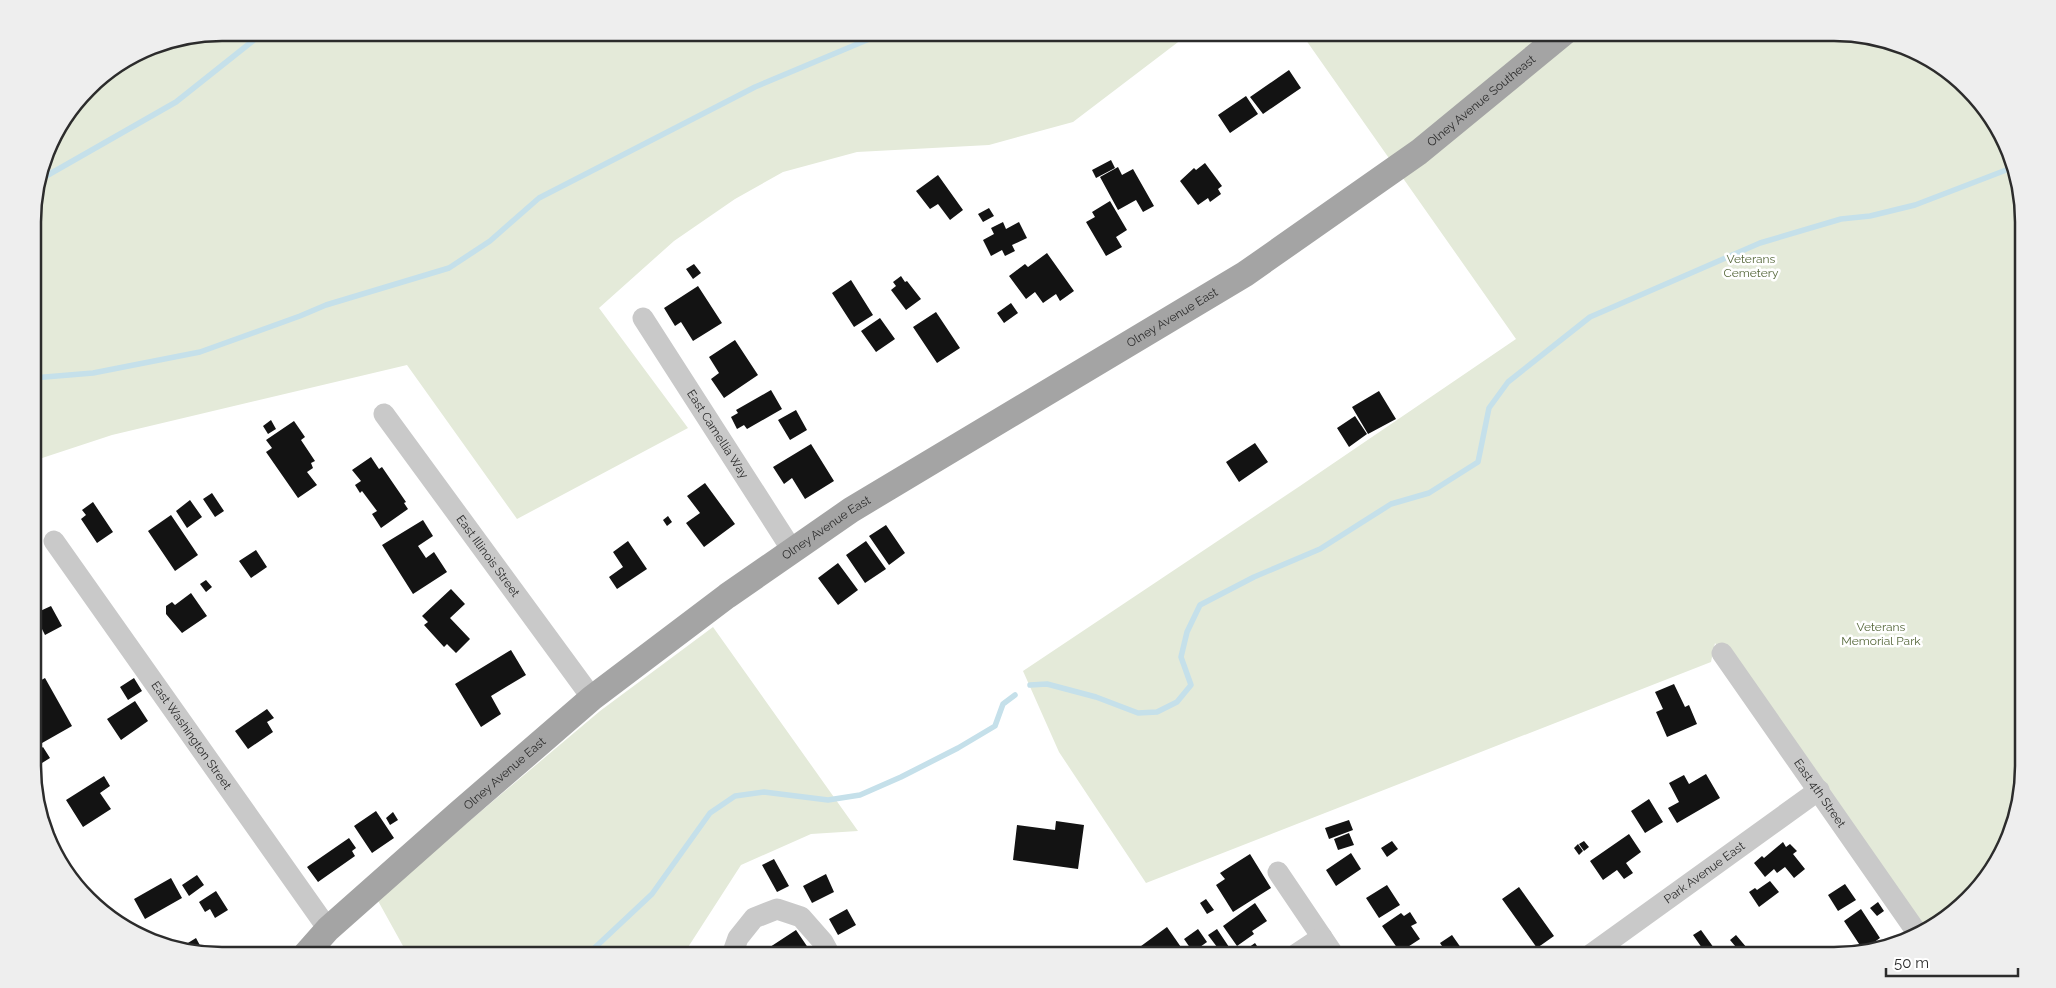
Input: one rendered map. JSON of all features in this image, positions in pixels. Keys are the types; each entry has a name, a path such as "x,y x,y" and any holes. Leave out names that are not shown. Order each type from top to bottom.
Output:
{"main road":[{"name":"Olney Avenue Southeast","path":"1397,168 1554,41"},
{"name":"Olney Avenue East","path":"313,947 328,930 459,813 592,698 727,596 851,510 1204,301 1289,245 1397,168"}],"street":[{"name":"East Camellia Way","path":"644,318 792,550"},
{"name":"East Illinois Street","path":"384,414 592,698"},
{"name":"East Washington Street","path":"54,540 328,930"},
{"name":"East 4th Street","path":"1722,654 1914,928"},
{"name":"Park Avenue East","path":"1601,947 1819,790"},
{"path":"1278,872 1329,947"},
{"path":"735,947 738,938 754,918 777,909 801,917 826,947"},
{"path":"1307,947 1322,937"}],"green space":[{"path":"222,41 1179,41 1073,122 989,145 857,152 783,172 735,199 674,241 599,308 688,428 517,519 407,365 112,435 41,458 41,222 43,199 47,175 55,153 79,112 94,94 112,79 153,55 175,47"},
{"path":"1307,41 1834,41 1857,43 1881,47 1914,60 1953,86 1977,112 1996,142 2009,175 2015,222 2015,766 2009,813 1996,846 1970,885 1944,909 1914,928 1715,643 1711,662 1146,883 1059,752 1023,671 1516,339"},
{"path":"713,627 858,831 811,834 741,865 688,947 404,947 377,899 600,711"}],"building":[{"path":"1289,70 1301,88 1263,114 1250,97"},
{"path":"1246,96 1258,114 1230,133 1218,115"},
{"path":"1111,160 1115,168 1096,178 1092,170"},
{"path":"1205,163 1222,186 1218,189 1221,194 1210,202 1208,198 1198,205 1180,181 1194,168 1196,170"},
{"path":"1118,167 1122,175 1133,169 1154,206 1143,212 1136,200 1118,210 1100,177"},
{"path":"938,175 963,210 950,220 938,204 930,209 916,191"},
{"path":"1110,201 1127,230 1116,237 1122,247 1106,256 1086,222 1095,217 1092,212"},
{"path":"989,208 994,216 983,222 978,214"},
{"path":"1003,222 1006,229 1019,222 1027,238 1012,245 1015,251 1005,256 1002,250 991,256 983,240 994,234 991,228"},
{"path":"1047,253 1074,291 1060,301 1056,294 1043,303 1035,292 1026,299 1009,276 1025,264 1028,267"},
{"path":"694,264 701,273 693,279 686,269"},
{"path":"901,276 921,299 906,310 891,290 896,286 893,282"},
{"path":"851,280 873,315 854,327 832,293"},
{"path":"698,286 722,323 693,341 681,322 675,326 664,308"},
{"path":"1011,303 1018,313 1004,323 997,313"},
{"path":"936,312 960,348 937,363 913,327"},
{"path":"880,318 895,339 876,352 861,331"},
{"path":"735,340 758,375 724,398 711,379 719,373 709,357"},
{"path":"771,390 782,409 747,429 744,425 737,429 731,417 738,413 736,410"},
{"path":"1379,391 1396,419 1368,434 1352,407"},
{"path":"796,410 807,430 790,440 778,420"},
{"path":"1355,416 1367,434 1349,447 1337,428"},
{"path":"271,420 276,429 268,434 263,426"},
{"path":"294,421 305,437 301,440 315,461 311,463 313,468 307,472 317,485 298,498 266,452 272,448 266,440"},
{"path":"1255,443 1268,462 1239,482 1226,462"},
{"path":"811,444 834,481 805,499 792,478 784,484 773,467"},
{"path":"371,457 379,469 382,467 406,502 404,503 408,509 381,528 372,514 377,511 355,485 361,481 352,470"},
{"path":"705,483 735,524 704,547 686,523 700,513 687,496"},
{"path":"212,493 224,511 215,517 203,499"},
{"path":"190,500 202,517 187,528 176,511"},
{"path":"93,502 113,532 97,543 81,519 86,515 82,510"},
{"path":"171,515 198,555 175,571 148,531"},
{"path":"668,516 672,522 667,526 663,520"},
{"path":"423,520 433,536 418,546 426,558 434,552 447,572 413,594 382,545"},
{"path":"886,525 905,553 889,565 869,536"},
{"path":"628,541 647,569 617,589 609,577 623,567 613,552"},
{"path":"866,541 886,569 865,583 846,555"},
{"path":"256,550 267,567 251,578 239,561"},
{"path":"838,563 858,590 838,605 818,578"},
{"path":"206,580 212,587 206,592 200,584"},
{"path":"451,589 465,604 450,618 470,639 456,653 447,644 444,647 424,625 428,622 422,616"},
{"path":"191,593 207,616 182,633 166,614 166,606 172,602 175,605"},
{"path":"51,606 62,626 45,635 41,627 41,611"},
{"path":"511,650 526,675 491,696 501,714 481,727 455,684"},
{"path":"45,678 72,726 41,744 41,680"},
{"path":"134,678 142,691 128,700 120,687"},
{"path":"1674,684 1685,707 1689,705 1697,724 1667,737 1656,712 1663,709 1655,692"},
{"path":"135,701 148,721 121,740 107,719"},
{"path":"267,709 274,718 267,722 273,732 248,749 235,731"},
{"path":"43,747 50,758 41,764 41,748"},
{"path":"1706,774 1720,798 1677,823 1668,808 1679,802 1669,783 1684,775 1689,784"},
{"path":"104,776 110,786 100,793 111,809 83,827 66,800"},
{"path":"1649,799 1663,822 1645,833 1631,811"},
{"path":"376,811 394,838 372,853 354,826"},
{"path":"393,812 398,820 390,825 386,818"},
{"path":"1349,820 1353,830 1329,839 1325,828"},
{"path":"1056,821 1084,825 1078,869 1013,860 1017,825 1055,830"},
{"path":"1349,833 1354,845 1338,850 1334,839"},
{"path":"1629,834 1641,852 1626,863 1633,873 1624,879 1617,870 1603,880 1590,861"},
{"path":"349,838 356,848 352,851 355,856 318,882 307,867"},
{"path":"1392,841 1398,849 1387,857 1381,848"},
{"path":"1584,841 1589,847 1584,851 1579,844"},
{"path":"1783,842 1786,847 1790,844 1797,851 1793,854 1805,869 1794,878 1785,867 1777,873 1774,869 1765,877 1754,863 1762,856 1764,858"},
{"path":"1578,844 1583,851 1579,855 1574,848"},
{"path":"1351,853 1361,869 1336,886 1326,870"},
{"path":"1250,854 1271,888 1233,912 1216,885 1225,879 1220,873"},
{"path":"774,859 789,886 777,892 762,865"},
{"path":"826,874 834,892 812,903 803,886"},
{"path":"197,875 204,885 189,896 182,885"},
{"path":"171,878 182,898 145,919 134,899"},
{"path":"1770,881 1779,892 1759,907 1749,892 1755,888 1757,890"},
{"path":"1845,884 1856,900 1838,911 1828,895"},
{"path":"1387,885 1400,905 1379,918 1366,898"},
{"path":"1519,887 1554,936 1536,947 1502,899"},
{"path":"216,891 228,910 215,918 210,909 205,912 199,902"},
{"path":"1206,899 1214,910 1207,914 1200,903"},
{"path":"1878,902 1884,911 1877,916 1870,908"},
{"path":"1255,903 1267,921 1252,931 1254,934 1237,946 1223,926"},
{"path":"847,909 856,925 838,935 829,919"},
{"path":"1861,909 1880,938 1874,942 1859,945 1844,921"},
{"path":"1410,912 1417,923 1411,926 1420,939 1408,947 1397,947 1382,926 1401,913 1404,916"},
{"path":"1167,927 1181,947 1140,947"},
{"path":"1198,929 1207,942 1200,947 1190,947 1184,939"},
{"path":"1217,929 1229,947 1217,947 1208,935"},
{"path":"796,930 808,947 770,947"},
{"path":"1701,930 1713,947 1701,947 1693,935"},
{"path":"1452,935 1460,947 1443,947 1440,943"},
{"path":"1736,935 1746,947 1736,947 1730,940"},
{"path":"196,938 200,945 199,945 188,943"},
{"path":"1255,943 1258,947 1249,947"}],"waterway":[{"path":"47,176 176,102 253,41"},
{"path":"41,377 93,373 200,352 326,305 449,268 490,241 539,198 755,87 865,41"},
{"path":"1030,685 1047,684 1096,697 1138,713 1157,712 1177,702 1191,685 1181,657 1187,632 1200,605 1254,577 1320,549 1391,504 1429,493 1478,462 1489,408 1508,382 1590,317 1760,243 1841,219 1870,216 1915,205 2007,170"},
{"path":"596,947 652,894 710,813 735,796 764,792 828,800 860,795 958,748 995,726 1003,704 1015,695"}],"park label":[{"name":"Veterans Cemetery","path":"1751,266"},
{"name":"Veterans Memorial Park","path":"1881,634"}]}
